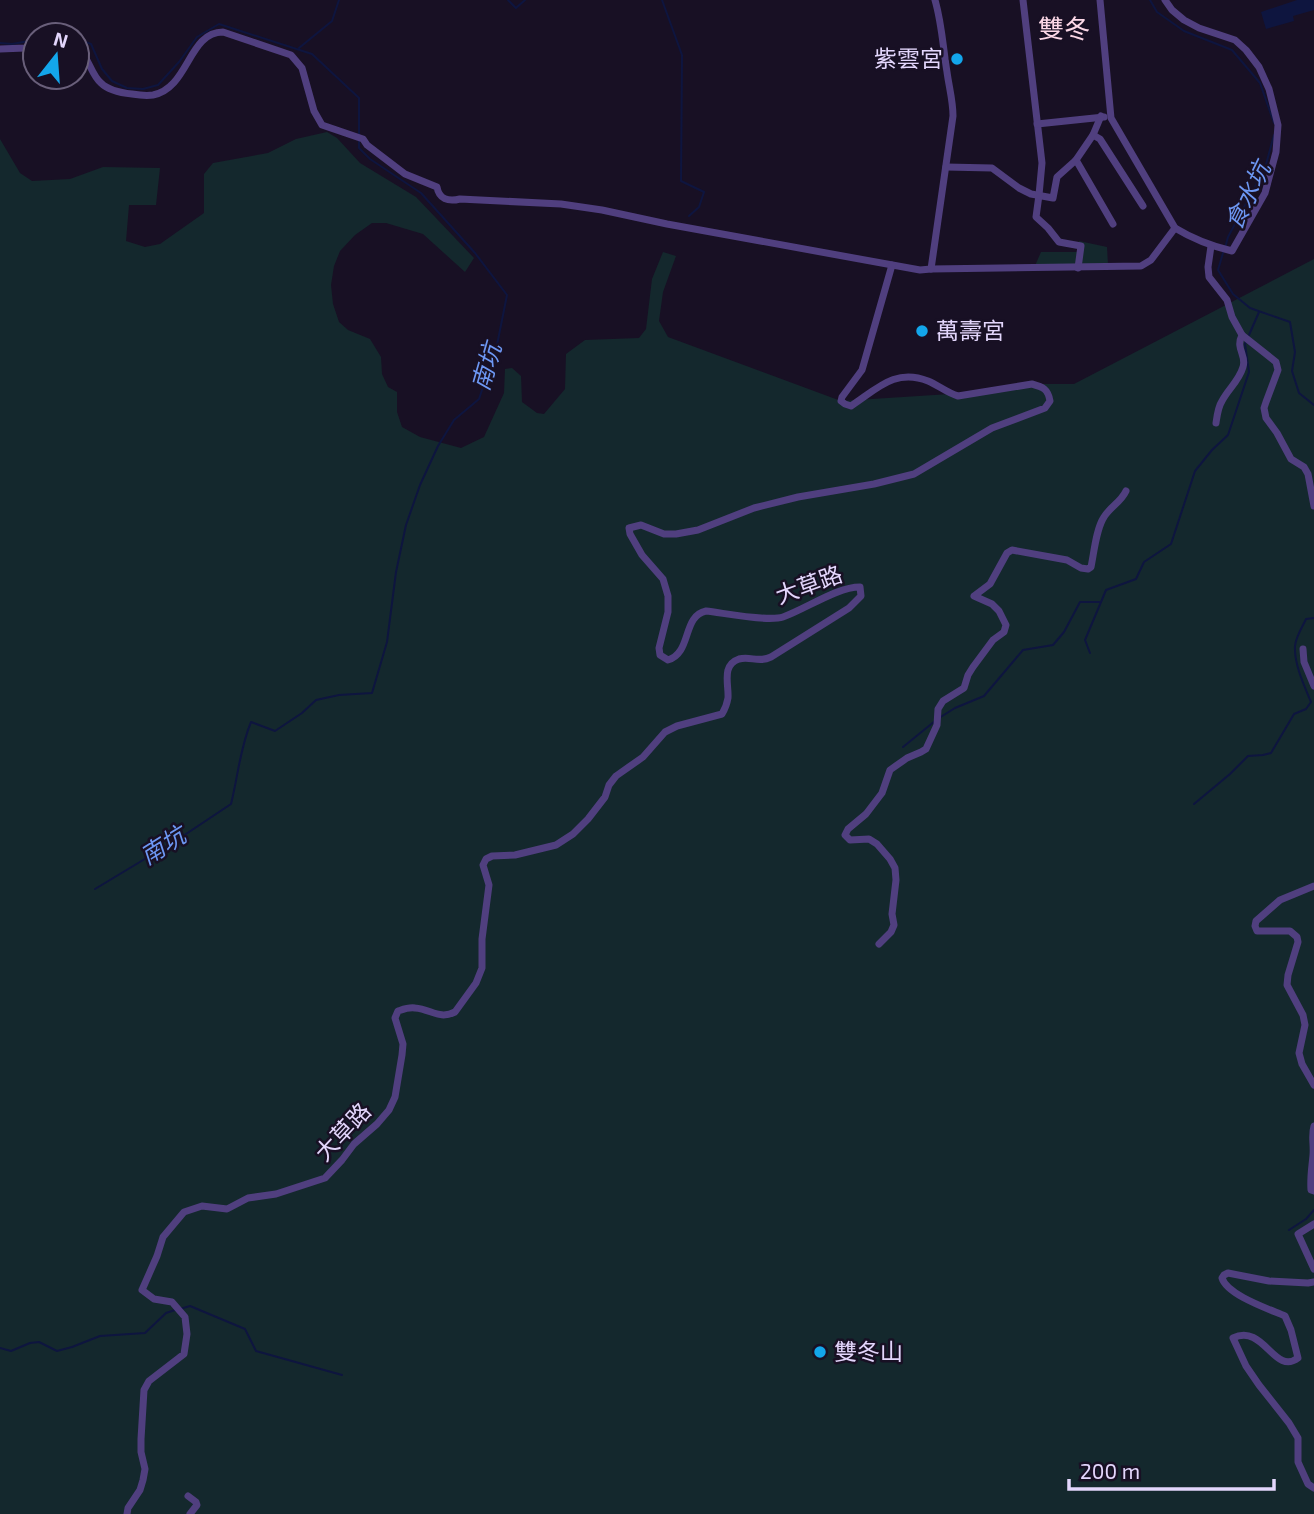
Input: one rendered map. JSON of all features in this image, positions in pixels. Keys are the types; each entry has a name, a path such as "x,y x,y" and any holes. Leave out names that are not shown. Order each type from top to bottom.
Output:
{"street":[{"path":"931,269 953,108 935,0"},
{"path":"1023,0 1042,163 1036,217 1059,242 1082,246 1078,268"},
{"path":"1100,0 1111,118 1175,228 1211,246 1232,251 1265,193 1276,152 1278,125 1269,89 1259,67 1235,40 1184,20 1165,0"},
{"path":"91,66 100,83 125,94 154,95 167,90 182,72 198,45 214,32 223,32 278,49 291,55 302,68 314,111 322,125 363,139 405,174 437,187 438,194 452,201 460,199 561,204 602,210 920,270 1142,266 1151,260 1175,228"},
{"path":"0,49 21,48"},
{"path":"946,167 992,168 1031,194 1053,198 1057,177 1076,160 1093,135 1101,116"},
{"path":"1037,124 1101,116 1111,118"},
{"path":"1093,135 1100,139 1143,206"},
{"path":"1076,160 1113,224"},
{"path":"1211,246 1209,277 1227,300 1232,317 1244,337 1276,362 1276,380 1264,408 1266,418 1278,433 1291,459 1304,467 1308,474 1314,506"},
{"name":"大草路","path":"127,1514 140,1490 145,1469 141,1452 144,1390 149,1381 184,1354 187,1334 185,1317 172,1302 154,1299 142,1290 163,1237 184,1212 202,1206 226,1209 247,1198 276,1194 326,1178 354,1144 389,1110 395,1097 403,1044 395,1018 398,1011 418,1008 441,1016 450,1014 476,983 482,968 482,939 489,885 484,865 486,859 556,845 573,834 605,797 616,776 643,757 665,732 677,726 722,714 728,698 728,668 732,663 741,659 763,661 771,657 849,608 861,596 860,587 849,589 781,618 699,612 693,618 683,648 676,658 668,660 660,655 659,648 668,612 668,596 663,579 642,555 629,528 641,525 664,534 698,530 754,508 914,474 992,428 1045,408 1050,401 1048,392 1042,386 1032,384 958,396 918,378 894,378 851,406 841,401 862,370 892,265"},
{"path":"1216,422 1221,402 1243,367 1244,360 1239,346 1244,337"},
{"path":"879,944 894,925 892,914 895,868 877,844 869,839 850,840 845,835 848,828 866,814 882,793 890,770 926,748 943,701 964,688 968,675 993,639 1004,632 1006,625 999,611 992,604 974,596 990,584 1007,553 1012,550 1067,560 1081,568 1091,567 1101,521 1124,497 1126,491"},
{"path":"1303,649 1304,662 1314,686"},
{"path":"1314,886 1280,900 1256,921 1255,926 1257,931 1290,931 1297,937 1287,985 1303,1015 1305,1025 1299,1053 1314,1085"},
{"path":"1302,1064 1314,1071"},
{"path":"1314,1126 1311,1135 1314,1152 1310,1172 1311,1189 1314,1191"},
{"path":"1314,1224 1298,1234 1314,1269"},
{"path":"1314,1282 1269,1281 1228,1273 1222,1278 1223,1284 1235,1293 1285,1316 1292,1330 1298,1357 1290,1362 1281,1359 1249,1335 1241,1334 1233,1338 1246,1366 1298,1438 1298,1462 1308,1484 1314,1488"},
{"path":"188,1496 197,1505 190,1514"}],"green space":[{"path":"327,132 337,138 360,163 416,197 474,258 465,272 423,234 386,223 372,223 355,235 340,251 331,285 339,322 348,330 370,339 381,357 382,374 388,387 397,392 397,412 402,427 420,437 461,448 484,437 504,393 505,369 512,368 521,376 522,402 537,413 544,414 565,389 566,354 585,340 639,338 646,329 652,279 663,252 676,256 663,292 659,321 668,337 841,401 950,394 1032,384 1074,384 1314,259 1314,1514 0,1514 0,139 20,173 32,181 70,179 103,167 160,168 156,205 129,205 126,241 145,247 160,244 204,213 204,174 213,163 268,153 296,139"},
{"path":"1079,241 1107,247 1108,265 1034,268 1041,252 1079,252"}],"shaded area":[{"path":"1297,0 1314,0 1314,10 1293,16 1294,21 1266,29 1261,12"}],"waterway":[{"path":"299,48 332,21 339,0"},
{"path":"508,0 516,8 525,0"},
{"path":"662,0 682,55 681,181 704,192 699,207 689,216"},
{"name":"食水坑","path":"1150,0 1157,12 1184,31 1232,50 1260,83 1274,123"},
{"name":"南坑","path":"91,44 102,69 112,81 127,88 143,89 158,85 197,37 219,24 312,54 359,98 359,134"},
{"name":"南坑","path":"0,43 21,42"},
{"name":"食水坑","path":"1225,248 1228,237 1265,168 1274,135"},
{"name":"南坑","path":"95,889 231,804 251,722 275,731 316,700 339,695 372,693 387,642 396,572 406,525 420,485 438,446 454,420 479,399 497,345 507,295 475,253 421,193 370,159 359,148 359,140"},
{"name":"食水坑","path":"1223,253 1218,270 1233,294 1250,308 1290,322 1295,352 1292,371 1299,393 1314,405"},
{"path":"1249,335 1259,312"},
{"path":"939,718 984,696 1023,650 1053,645 1064,632 1080,602 1101,602 1106,590 1136,579 1144,562 1171,544 1195,471 1228,435 1249,372 1245,344 1247,340"},
{"path":"1090,653 1085,640 1101,602"},
{"path":"1194,804 1248,756 1271,753 1294,714 1306,709 1311,702 1298,667 1295,646 1306,619 1314,618"},
{"path":"903,747 935,721"},
{"path":"1289,1230 1314,1210"},
{"path":"180,1309 190,1306 245,1329 256,1351 342,1375"},
{"path":"0,1348 11,1351 39,1342 57,1351 100,1336 145,1333 166,1313 175,1310"}],"place":[{"name":"紫雲宮","path":"957,59"},
{"name":"萬壽宮","path":"922,331"},
{"name":"雙冬山","path":"820,1352"}],"district":[{"name":"雙冬","path":"1064,29"}]}
